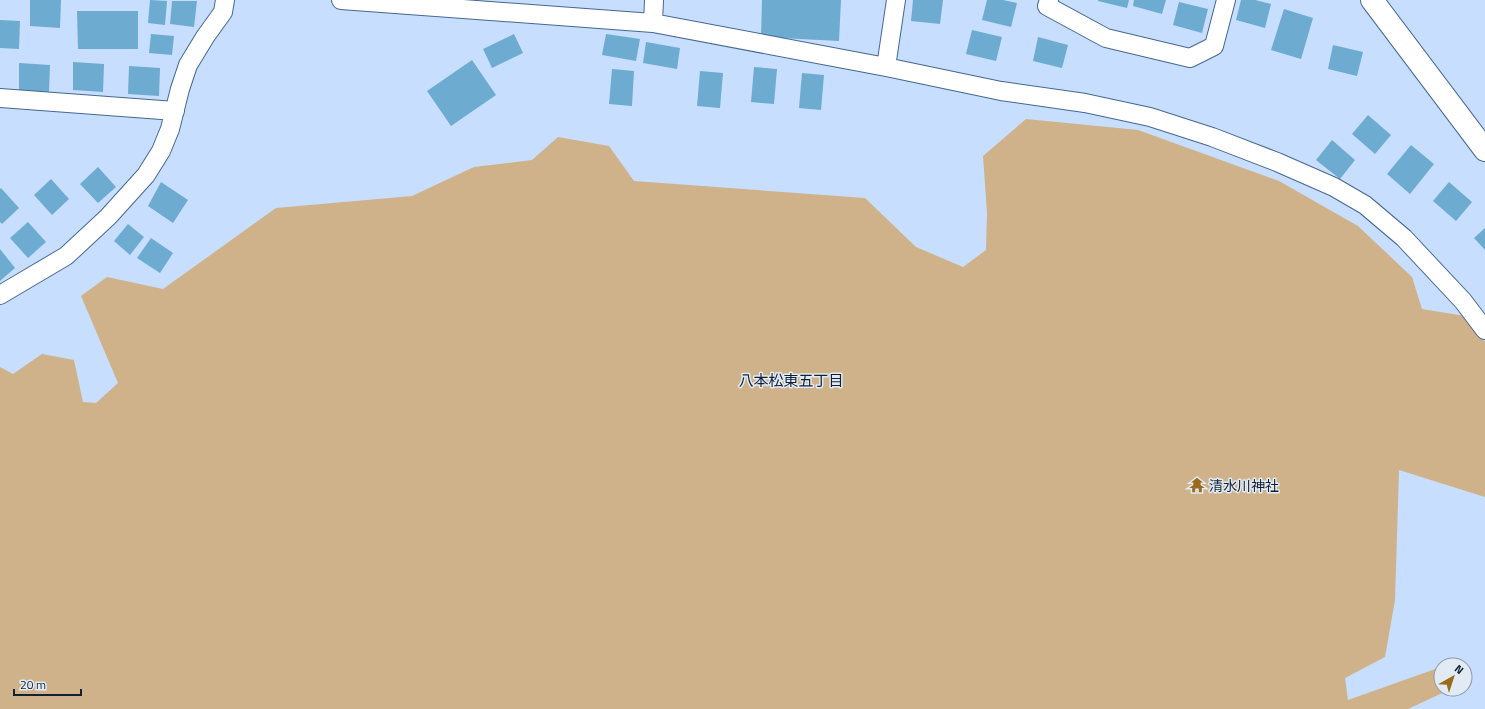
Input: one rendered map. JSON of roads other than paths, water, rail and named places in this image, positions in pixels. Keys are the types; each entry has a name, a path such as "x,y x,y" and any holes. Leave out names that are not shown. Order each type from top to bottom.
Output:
{"street":[{"path":"0,296 66,256 108,217 146,174 161,151 170,129 180,89 188,65 205,37 223,12 225,0"},
{"path":"341,0 420,3 653,23 886,67 1001,91 1085,103 1150,117 1212,137 1277,162 1334,187 1365,205 1404,238 1463,301 1485,330"},
{"path":"653,23 654,0"},
{"path":"886,67 896,0"},
{"path":"1049,0 1047,6 1106,38 1190,58 1214,46 1226,0"},
{"path":"1372,0 1485,150"},
{"path":"0,98 175,111"}],"place":[{"name":"清水川神社","path":"1197,485"}],"district":[{"name":"八本松東五丁目","path":"791,380"}]}
